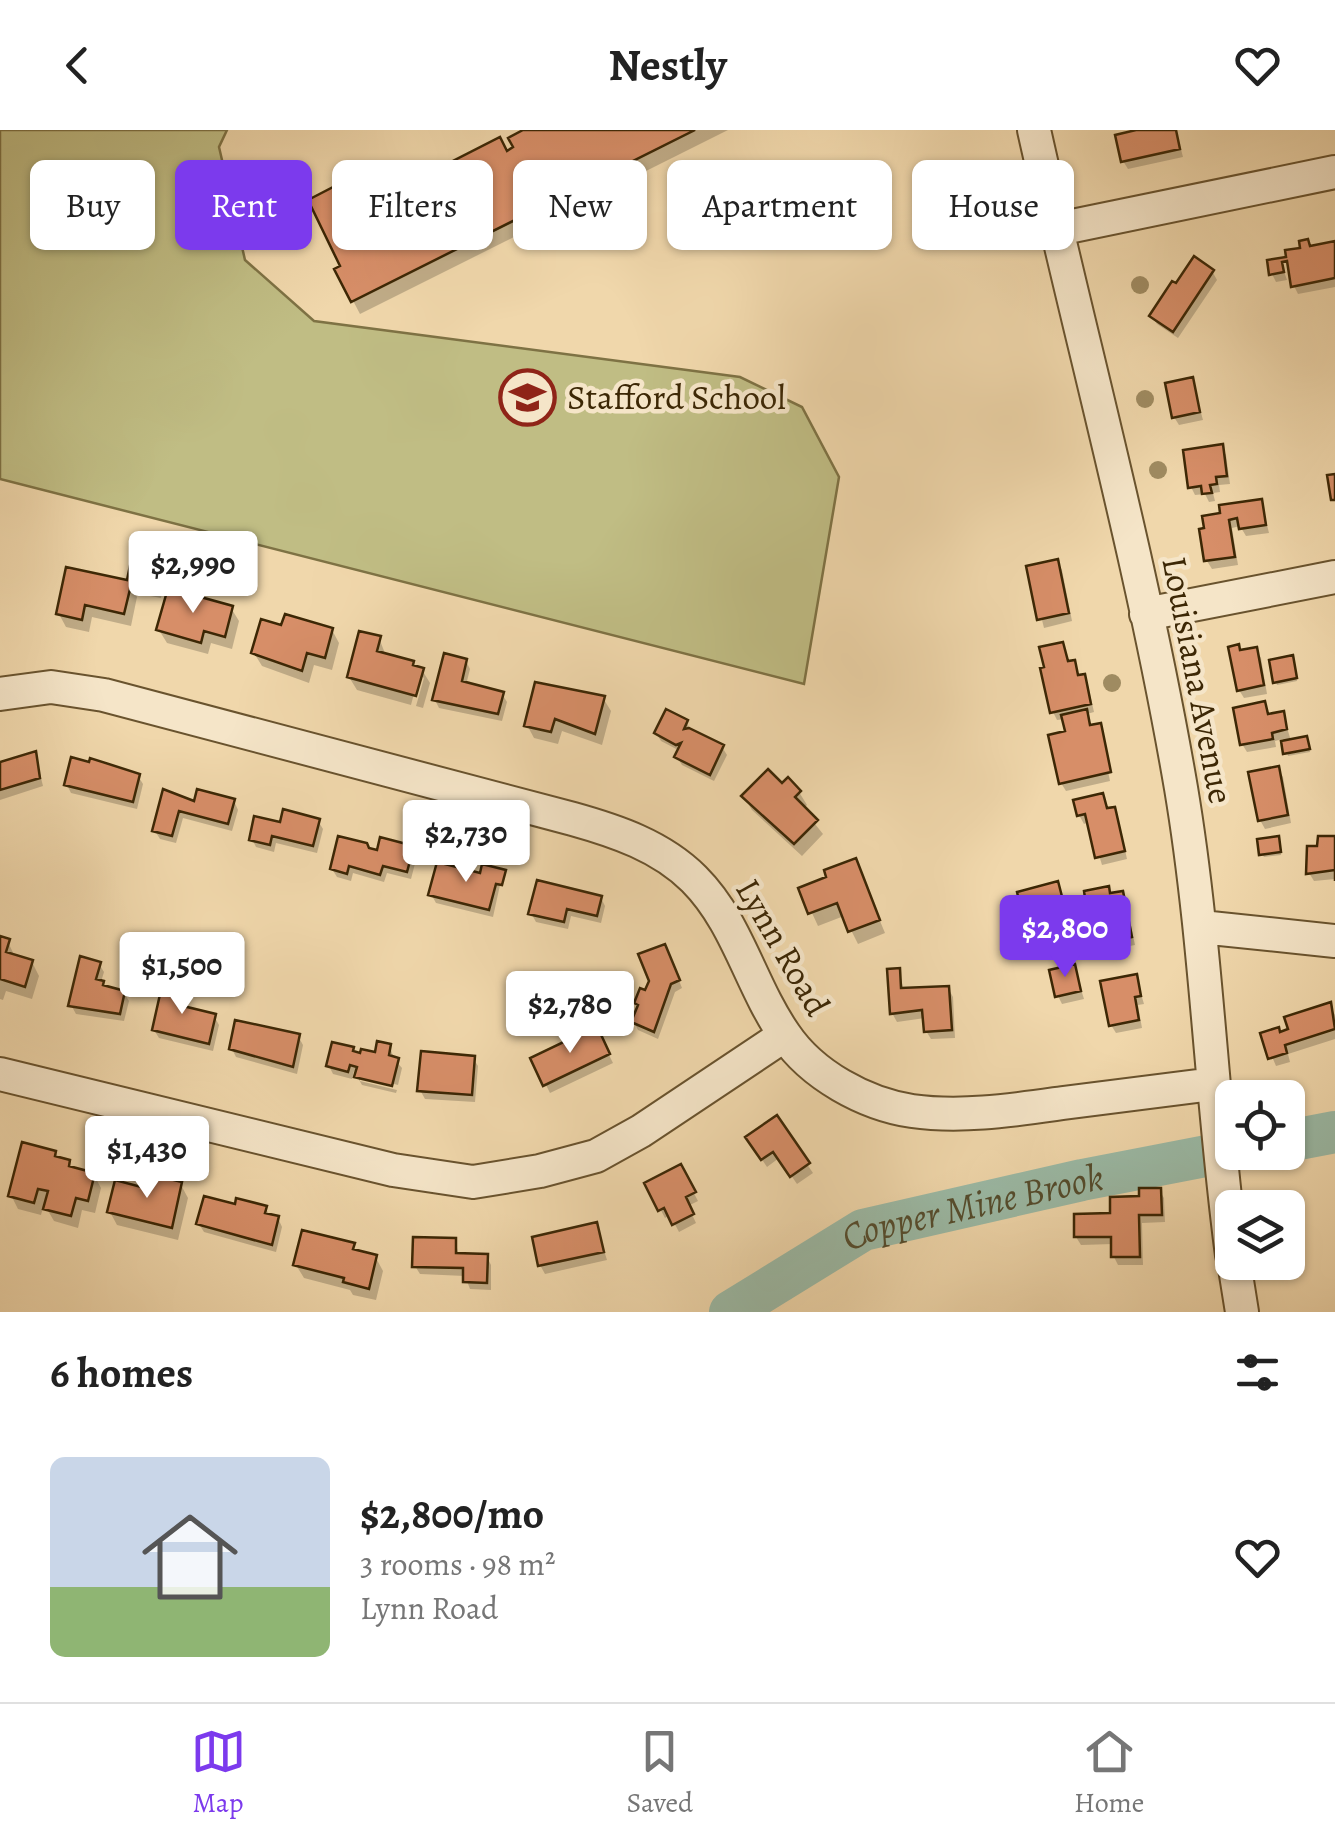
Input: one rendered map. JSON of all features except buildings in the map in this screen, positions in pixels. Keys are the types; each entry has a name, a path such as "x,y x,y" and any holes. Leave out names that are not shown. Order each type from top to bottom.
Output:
{"street":[{"name":"Louisiana Avenue","path":"1034,130 1041,160"},
{"path":"1074,227 1335,172"},
{"name":"Louisiana Avenue","path":"1063,250 1146,614 1180,787 1201,926 1223,1190"},
{"path":"1146,614 1335,577"},
{"name":"Lynn Road","path":"0,694 51,687 104,695 573,819 637,841 692,876 716,904 784,1035 805,1058 861,1096 911,1111 956,1114 1213,1084"},
{"path":"1201,926 1335,941"},
{"path":"0,1074 393,1170 473,1182 540,1171 596,1156 641,1132 784,1035"},
{"path":"1237,1280 1242,1312"}],"shaded area":[{"path":"0,130 227,130 219,147 222,160 175,160 175,250 243,250 245,260 314,321 740,377 802,407 839,477 804,684 0,479"}],"waterway":[{"name":"Copper Mine Brook","path":"1305,1138 1335,1132"},
{"name":"Copper Mine Brook","path":"730,1312 863,1230 1215,1154"}],"place":[{"name":"Stafford School","path":"528,397"}]}
